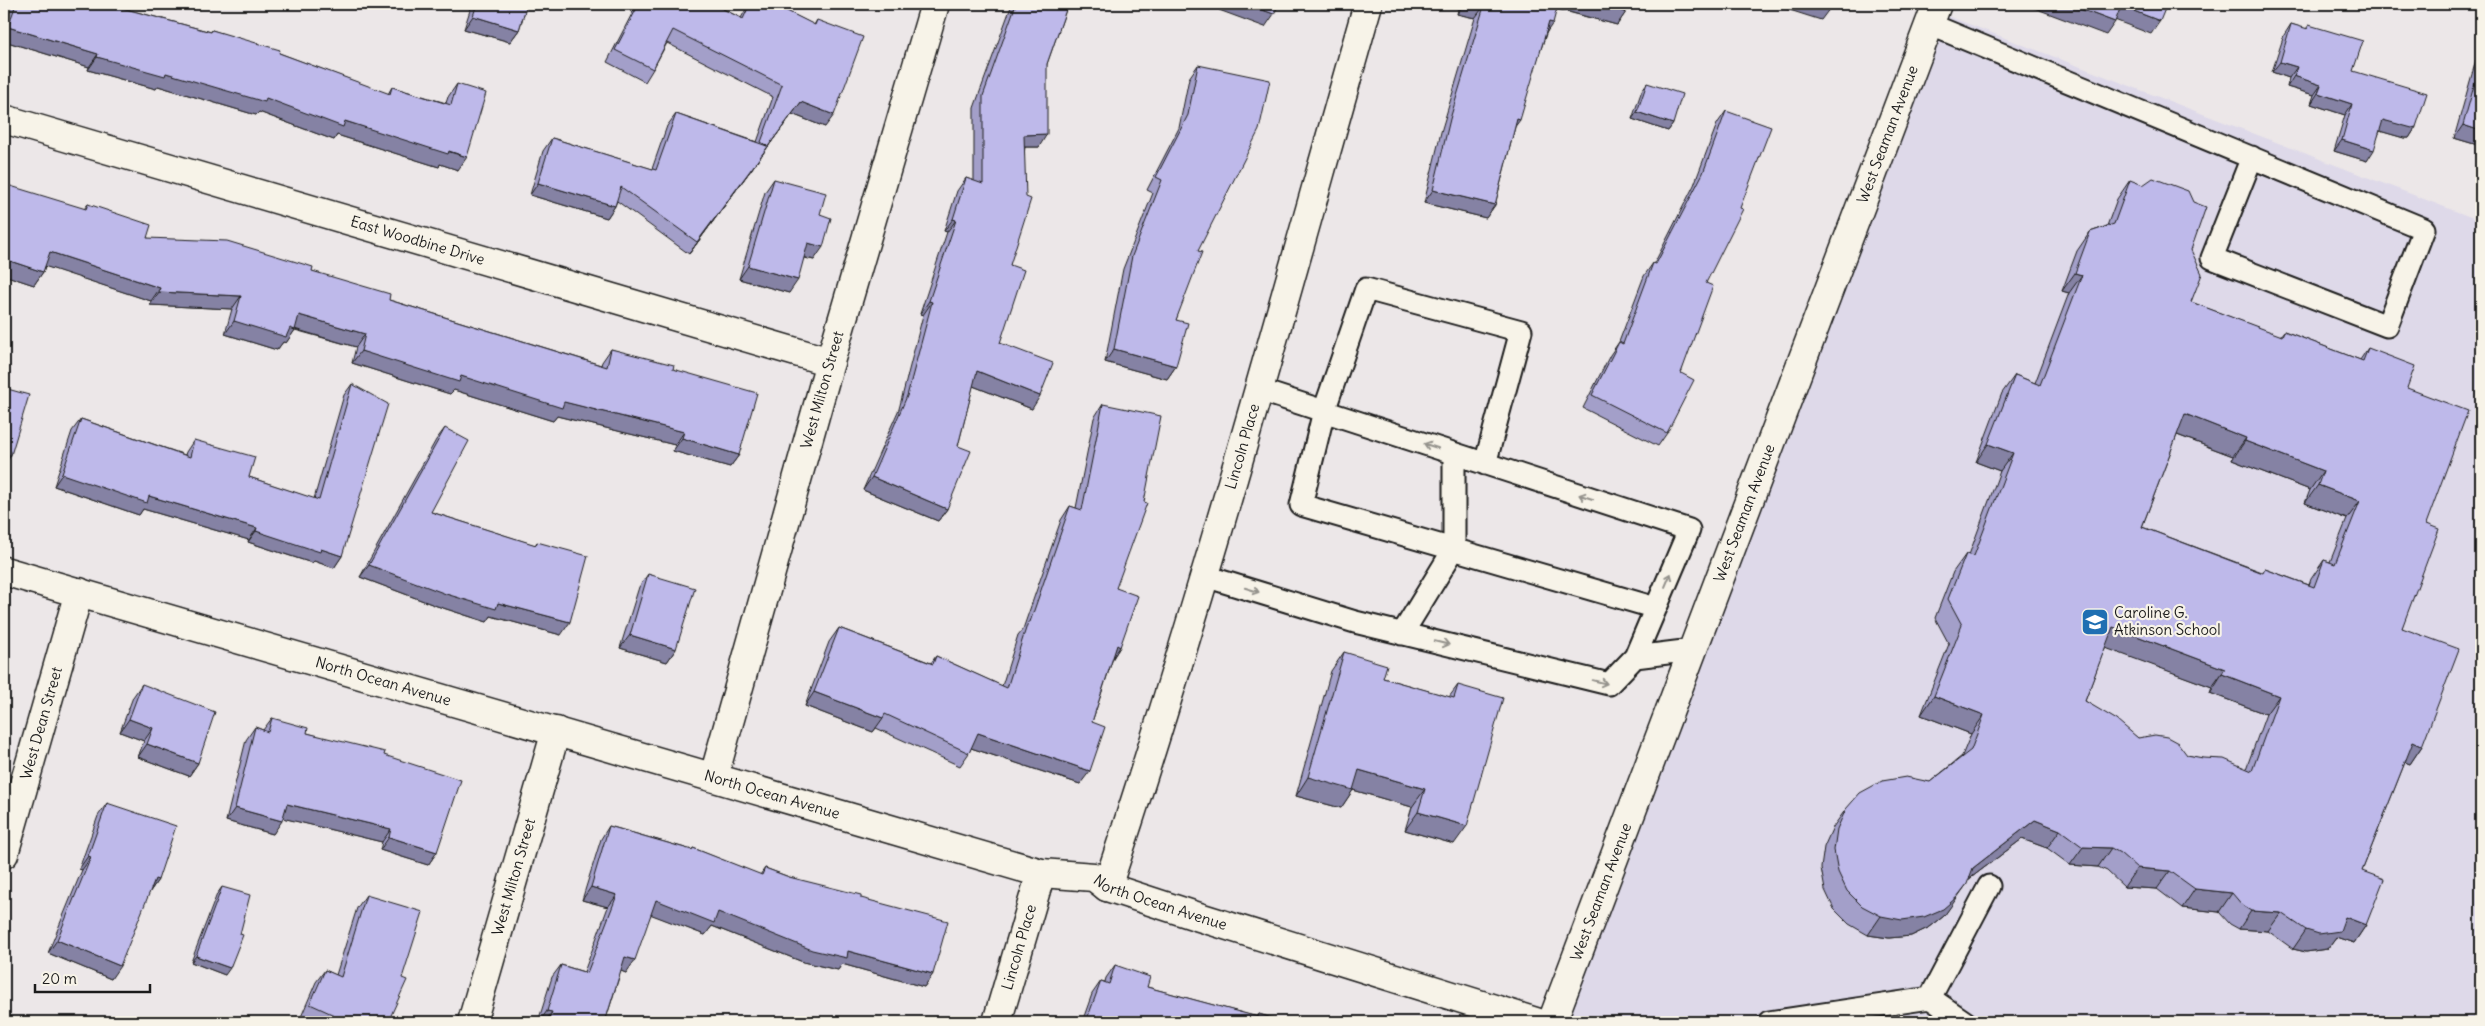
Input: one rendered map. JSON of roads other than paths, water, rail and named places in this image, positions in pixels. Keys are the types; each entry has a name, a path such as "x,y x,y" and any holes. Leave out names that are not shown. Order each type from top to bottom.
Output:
{"street":[{"name":"West Milton Street","path":"714,776 830,362 935,4"},
{"name":"Lincoln Place","path":"1108,887 1145,774 1205,576 1368,4"},
{"name":"West Seaman Avenue","path":"1552,1022 1933,14"},
{"name":"East Woodbine Drive","path":"4,119 830,362"},
{"name":"North Ocean Avenue","path":"4,571 714,776 1041,873 1094,877 1108,887 1536,1022"},
{"name":"West Dean Street","path":"4,854 79,592"},
{"name":"West Milton Street","path":"472,1022 556,731"},
{"name":"Lincoln Place","path":"997,1022 1041,873"}],"lane":[{"path":"1933,14 2252,158 2424,229 2387,326 2212,258 2252,158"},
{"path":"1485,464 1521,331 1366,288 1324,411 1301,505 1656,608"},
{"path":"1205,576 1355,622 1609,684 1636,657 1689,530 1258,390"},
{"path":"1402,634 1454,549 1454,454"},
{"path":"1636,657 1692,650"},
{"path":"1930,998 1989,886"},
{"path":"1769,1022 1930,998 1965,1022"}],"place":[{"name":"Caroline G. Atkinson School","path":"2095,622"}]}
